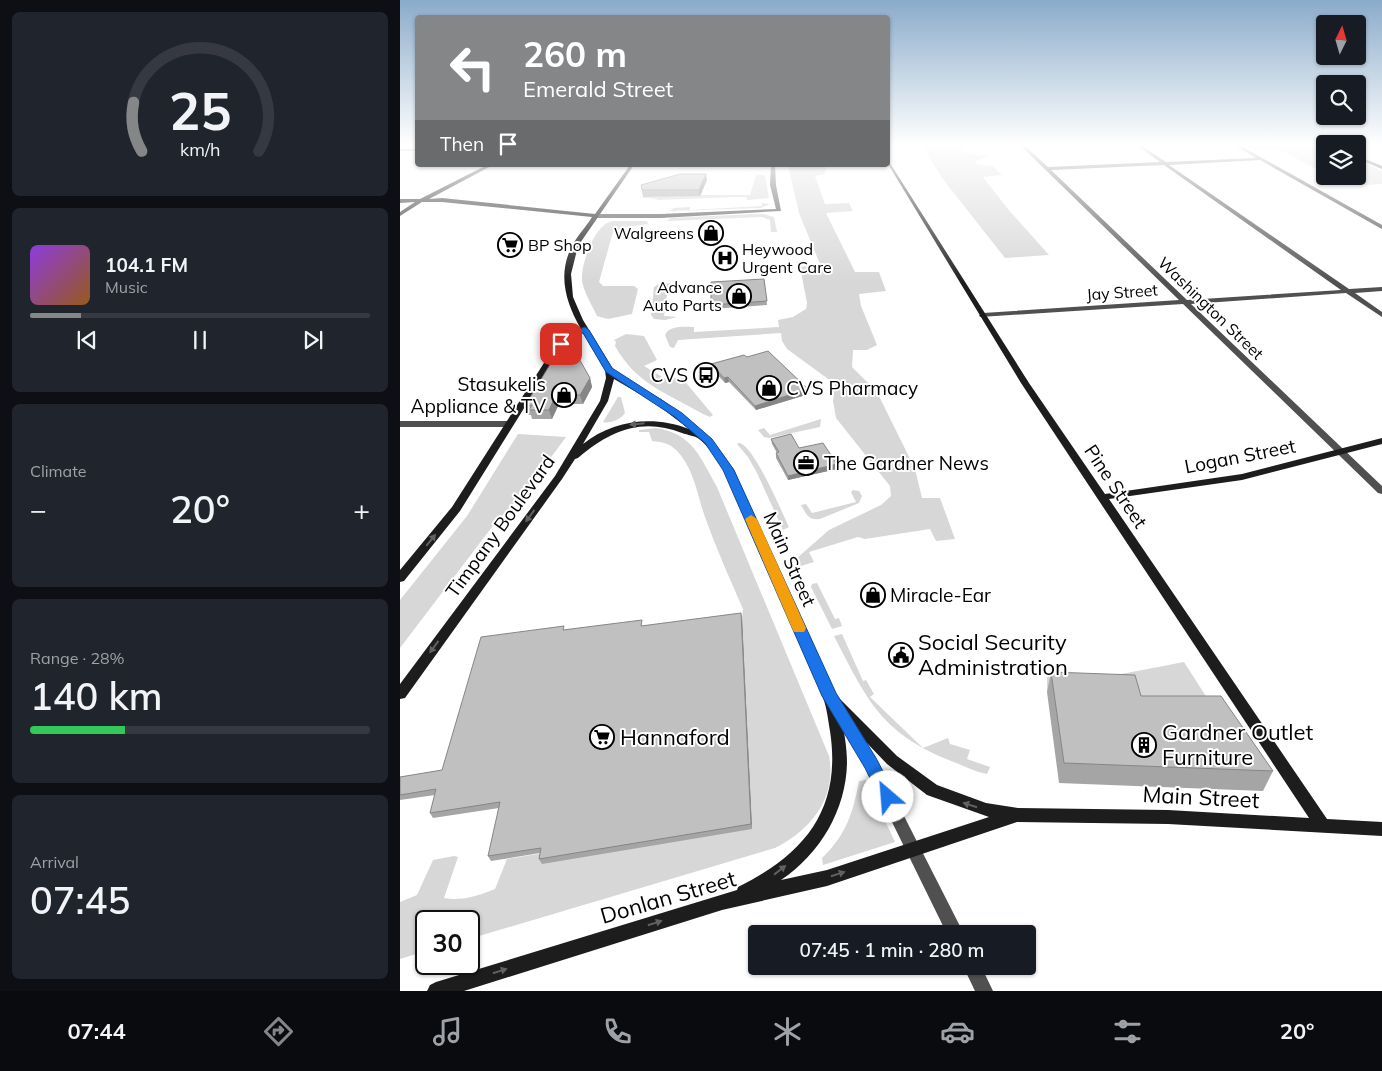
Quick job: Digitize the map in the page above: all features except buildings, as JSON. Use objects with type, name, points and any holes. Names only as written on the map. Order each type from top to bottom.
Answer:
[{"type":"main road","points":[[400,214],[439,191]]},
{"type":"main road","name":"Main Street","points":[[613,191],[575,246],[566,274],[566,288],[585,330],[609,370],[678,415],[708,441],[729,470],[829,696],[892,760],[917,781],[951,798],[986,810],[1018,815],[1158,817],[1382,829]]},
{"type":"main road","name":"Pine Street","points":[[907,191],[1026,382],[1323,826]]},
{"type":"main road","points":[[400,201],[442,200],[596,216]]},
{"type":"main road","points":[[400,578],[456,509],[561,344],[572,333],[585,330]]},
{"type":"main road","name":"Timpany Boulevard","points":[[400,694],[559,477],[604,401],[610,378],[609,370]]},
{"type":"main road","name":"Main Street","points":[[559,477],[589,442],[623,426],[640,423],[682,428],[708,441]]},
{"type":"main road","name":"Logan Street","points":[[1103,497],[1242,477],[1382,441]]},
{"type":"main road","points":[[722,902],[757,887],[775,874],[799,855],[827,820],[836,796],[840,762],[829,696]]},
{"type":"main road","name":"Main Street","points":[[914,849],[1018,815]]},
{"type":"main road","name":"Donlan Street","points":[[436,991],[722,902],[827,878],[914,849]]},
{"type":"street","points":[[596,216],[661,216],[779,210],[774,191]]},
{"type":"street","name":"Washington Street","points":[[1070,191],[1382,491]]},
{"type":"street","points":[[1204,191],[1382,316]]},
{"type":"street","points":[[1319,191],[1382,227]]},
{"type":"street","name":"Jay Street","points":[[983,315],[1382,289]]},
{"type":"street","points":[[400,424],[509,424]]},
{"type":"street","name":"Main Street","points":[[829,696],[870,763],[914,849]]},
{"type":"street","points":[[914,849],[952,925]]},
{"type":"street","points":[[976,975],[984,991]]},
{"type":"shaded area","points":[[751,191],[768,191],[769,198],[747,200],[746,197],[736,197],[657,200],[637,197],[660,197],[662,195],[750,195]]},
{"type":"shaded area","points":[[794,191],[820,191],[825,204],[849,203],[853,211],[826,213],[855,272],[879,272],[886,291],[859,294],[861,306],[877,345],[867,350],[853,350],[852,367],[877,392],[915,469],[922,498],[940,498],[955,539],[936,541],[930,529],[865,539],[858,537],[809,552],[814,562],[801,566],[797,558],[829,530],[881,505],[891,496],[890,486],[836,418],[833,401],[835,384],[787,349],[782,341],[781,333],[678,340],[674,348],[670,347],[665,335],[674,328],[694,327],[694,332],[779,327],[778,320],[793,317],[806,309],[807,303],[800,267],[820,264],[799,213]]},
{"type":"shaded area","points":[[952,191],[994,191],[1049,255],[1005,258]]},
{"type":"shaded area","points":[[762,203],[770,204],[761,208],[669,211],[674,208],[690,207],[690,210],[762,206]]},
{"type":"shaded area","points":[[764,214],[774,217],[777,232],[771,232],[770,220],[762,217],[666,221],[671,218]]},
{"type":"shaded area","points":[[613,221],[647,221],[650,224],[623,227],[613,232],[599,282],[603,286],[634,286],[638,289],[632,314],[608,319],[597,316],[584,289],[582,273],[590,245],[595,236],[606,223]]},
{"type":"shaded area","points":[[659,284],[680,284],[680,287],[668,289],[664,316],[677,317],[665,320],[654,319],[651,315],[654,287]]},
{"type":"shaded area","points":[[626,334],[644,336],[657,360],[644,366],[669,381],[677,377],[682,378],[713,415],[710,417],[703,414],[665,394],[633,370],[615,346],[616,342],[614,340]]},
{"type":"shaded area","points":[[618,397],[621,397],[625,413],[615,420],[603,422]]},
{"type":"shaded area","points":[[821,419],[820,427],[769,438],[764,437],[758,430],[764,428],[770,435]]},
{"type":"shaded area","points":[[656,428],[669,431],[687,441],[700,457],[717,487],[829,756],[829,786],[825,799],[819,811],[800,832],[775,848],[480,936],[480,910],[415,910],[415,954],[400,959],[400,902],[417,895],[433,860],[458,857],[444,898],[457,899],[476,896],[495,889],[507,859],[544,853],[742,618],[743,609],[705,517],[687,465],[671,446],[662,442],[652,441],[649,432],[639,432],[639,430]]},
{"type":"shaded area","points":[[518,434],[566,437],[532,483],[492,527],[400,648],[400,600],[467,516]]},
{"type":"shaded area","points":[[737,444],[745,446],[759,465],[789,527],[783,530],[757,473],[748,457]]},
{"type":"shaded area","points":[[853,490],[859,491],[862,496],[859,503],[820,519],[810,518],[801,505],[806,504],[812,513],[856,502],[851,492]]},
{"type":"shaded area","points":[[817,583],[835,619],[839,618],[842,626],[832,629],[811,587],[812,584]]},
{"type":"shaded area","points":[[842,634],[863,681],[866,680],[874,694],[870,697],[922,747],[892,726],[867,696],[834,636]]},
{"type":"shaded area","points":[[1184,662],[1218,715],[1047,692],[1047,677],[1111,676]]},
{"type":"shaded area","points":[[948,738],[950,744],[970,750],[967,759],[990,767],[987,774],[982,773],[923,748]]},
{"type":"shaded area","points":[[866,780],[895,842],[823,865],[822,858],[837,841],[847,823],[859,781]]},
{"type":"slow traffic","points":[[751,519],[799,628]]},
{"type":"place","name":"Walgreens","points":[[711,233]]},
{"type":"place","name":"BP Shop","points":[[510,245]]},
{"type":"place","name":"Heywood Urgent Care","points":[[725,258]]},
{"type":"place","name":"Advance Auto Parts","points":[[739,296]]},
{"type":"place","name":"CVS","points":[[706,375]]},
{"type":"place","name":"CVS Pharmacy","points":[[769,388]]},
{"type":"place","name":"Stasukelis Appliance & TV","points":[[564,395]]},
{"type":"place","name":"The Gardner News","points":[[806,463]]},
{"type":"place","name":"Miracle-Ear","points":[[873,595]]},
{"type":"place","name":"Social Security Administration","points":[[901,655]]},
{"type":"place","name":"Hannaford","points":[[602,737]]},
{"type":"place","name":"Gardner Outlet Furniture","points":[[1144,745]]},
{"type":"route","points":[[561,344],[572,333],[585,330],[609,370],[678,415],[708,441],[719,454],[729,470],[829,696],[870,763],[888,797]]}]
